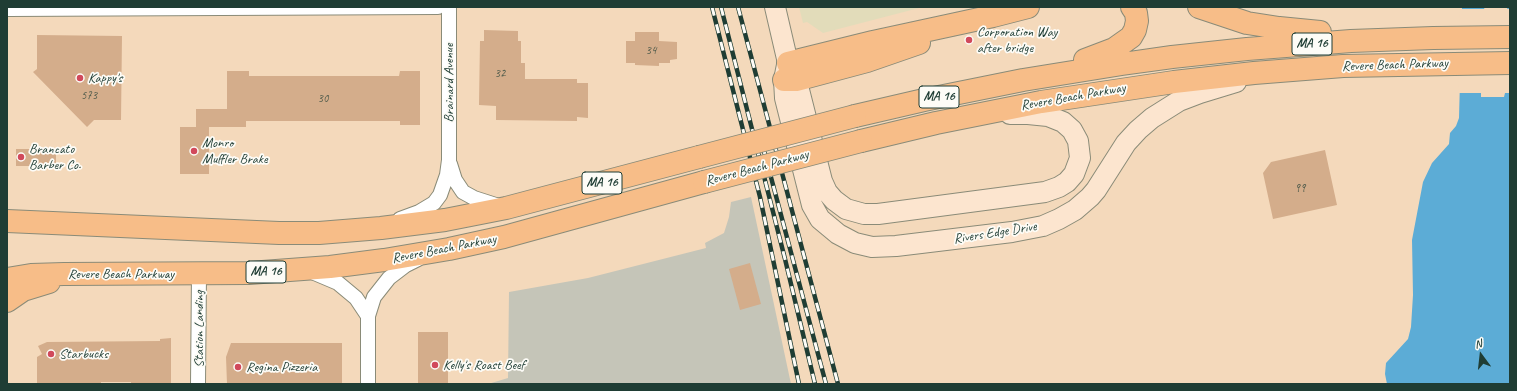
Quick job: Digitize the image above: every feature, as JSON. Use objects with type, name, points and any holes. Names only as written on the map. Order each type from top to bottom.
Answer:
[{"type":"highway","points":[[789,74],[877,58],[993,16],[1028,7]]},
{"type":"highway","points":[[1023,80],[1087,60],[1121,45],[1131,38],[1137,26],[1137,17],[1132,7]]},
{"type":"highway","points":[[1199,7],[1239,21],[1279,28],[1344,35],[1411,38]]},
{"type":"highway","name":"Revere Beach Parkway","points":[[7,221],[279,233],[381,228],[445,220],[506,208],[855,116],[1023,80],[1122,64],[1247,49],[1332,42],[1411,38],[1510,37]]},
{"type":"highway","name":"Revere Beach Parkway","points":[[7,279],[45,274],[249,273],[304,269],[384,260],[436,252],[517,234],[704,182],[861,141],[936,123],[1041,102],[1120,89],[1220,76],[1308,69],[1411,64],[1510,63]]},
{"type":"highway","points":[[7,206],[46,222]]},
{"type":"highway","points":[[7,301],[23,290],[45,282],[95,274]]},
{"type":"main road","name":"Rivers Edge Drive","points":[[775,7],[789,74],[822,181],[827,192],[841,206],[851,211],[864,214],[878,214],[1046,192],[1067,182],[1074,174],[1078,166],[1080,151],[1075,133],[1063,122],[1048,116],[1003,114],[936,123]]},
{"type":"main road","name":"Rivers Edge Drive","points":[[789,74],[786,104],[810,200],[814,210],[828,226],[849,240],[865,246],[880,248],[1012,232],[1051,223],[1075,210],[1090,197],[1131,136],[1148,120],[1164,109],[1200,93],[1227,84],[1255,77],[1308,69]]},
{"type":"street","points":[[7,9],[438,7]]},
{"type":"street","name":"Brainard Avenue","points":[[381,228],[432,205],[450,180],[449,7]]},
{"type":"street","points":[[450,180],[463,192],[474,198],[506,208]]},
{"type":"street","points":[[368,384],[368,316],[374,297],[389,278],[406,265],[436,252]]},
{"type":"street","points":[[304,269],[338,283],[356,298],[368,316]]},
{"type":"street","name":"Station Landing","points":[[198,384],[199,274]]},
{"type":"shaded area","points":[[799,7],[923,7],[823,33],[807,22],[803,23]]},
{"type":"shaded area","points":[[751,197],[791,384],[488,384],[508,378],[509,292],[588,278],[706,248],[705,243],[724,233],[729,217],[731,202]]},
{"type":"water","points":[[1462,7],[1510,7],[1510,384],[1387,384],[1385,374],[1386,363],[1408,339],[1411,327],[1413,295],[1412,240],[1423,182],[1432,163],[1449,144],[1450,133],[1456,126],[1459,118]]},
{"type":"pier","points":[[1485,7],[1508,7],[1507,9],[1510,9],[1510,93],[1505,93],[1504,97],[1481,97],[1481,93],[1458,93],[1460,9],[1484,9]]},
{"type":"building","points":[[484,30],[518,31],[518,41],[521,41],[521,63],[525,63],[525,79],[577,79],[577,83],[588,83],[588,118],[577,117],[577,121],[496,120],[496,106],[479,105],[480,41],[484,41]]},
{"type":"building","points":[[635,32],[659,32],[659,41],[677,42],[677,59],[670,60],[670,63],[659,63],[659,66],[626,63],[626,41],[635,41]]},
{"type":"building","points":[[37,35],[122,36],[121,120],[94,120],[87,127],[33,72],[37,69]]},
{"type":"building","points":[[227,71],[249,71],[249,76],[399,76],[400,71],[420,71],[420,125],[400,125],[400,121],[246,121],[246,127],[209,127],[209,174],[180,174],[180,127],[196,127],[196,109],[227,109]]},
{"type":"building","points":[[16,149],[56,149],[56,166],[16,166]]},
{"type":"building","points":[[1325,150],[1337,205],[1273,219],[1263,173],[1271,162]]},
{"type":"building","points":[[750,263],[761,304],[740,310],[729,269]]},
{"type":"building","points":[[418,332],[448,332],[448,384],[418,384]]},
{"type":"building","points":[[171,338],[171,384],[101,382],[101,384],[37,384],[37,357],[42,354],[38,346],[47,342],[160,341],[160,339]]},
{"type":"building","points":[[231,343],[342,343],[342,384],[227,384],[226,357]]},
{"type":"railway","points":[[712,7],[760,197],[799,384]]},
{"type":"railway","points":[[721,7],[815,384]]},
{"type":"railway","points":[[738,7],[838,384]]},
{"type":"railway","points":[[764,151],[826,384]]},
{"type":"place","name":"Corporation Way after bridge","points":[[969,40]]},
{"type":"place","name":"Kappy's","points":[[80,78]]},
{"type":"place","name":"Monro Muffler Brake","points":[[194,151]]},
{"type":"place","name":"Brancato Barber Co.","points":[[21,157]]},
{"type":"place","name":"Starbucks","points":[[51,354]]},
{"type":"place","name":"Kelly's Roast Beef","points":[[435,365]]},
{"type":"place","name":"Regina Pizzeria","points":[[238,367]]}]
